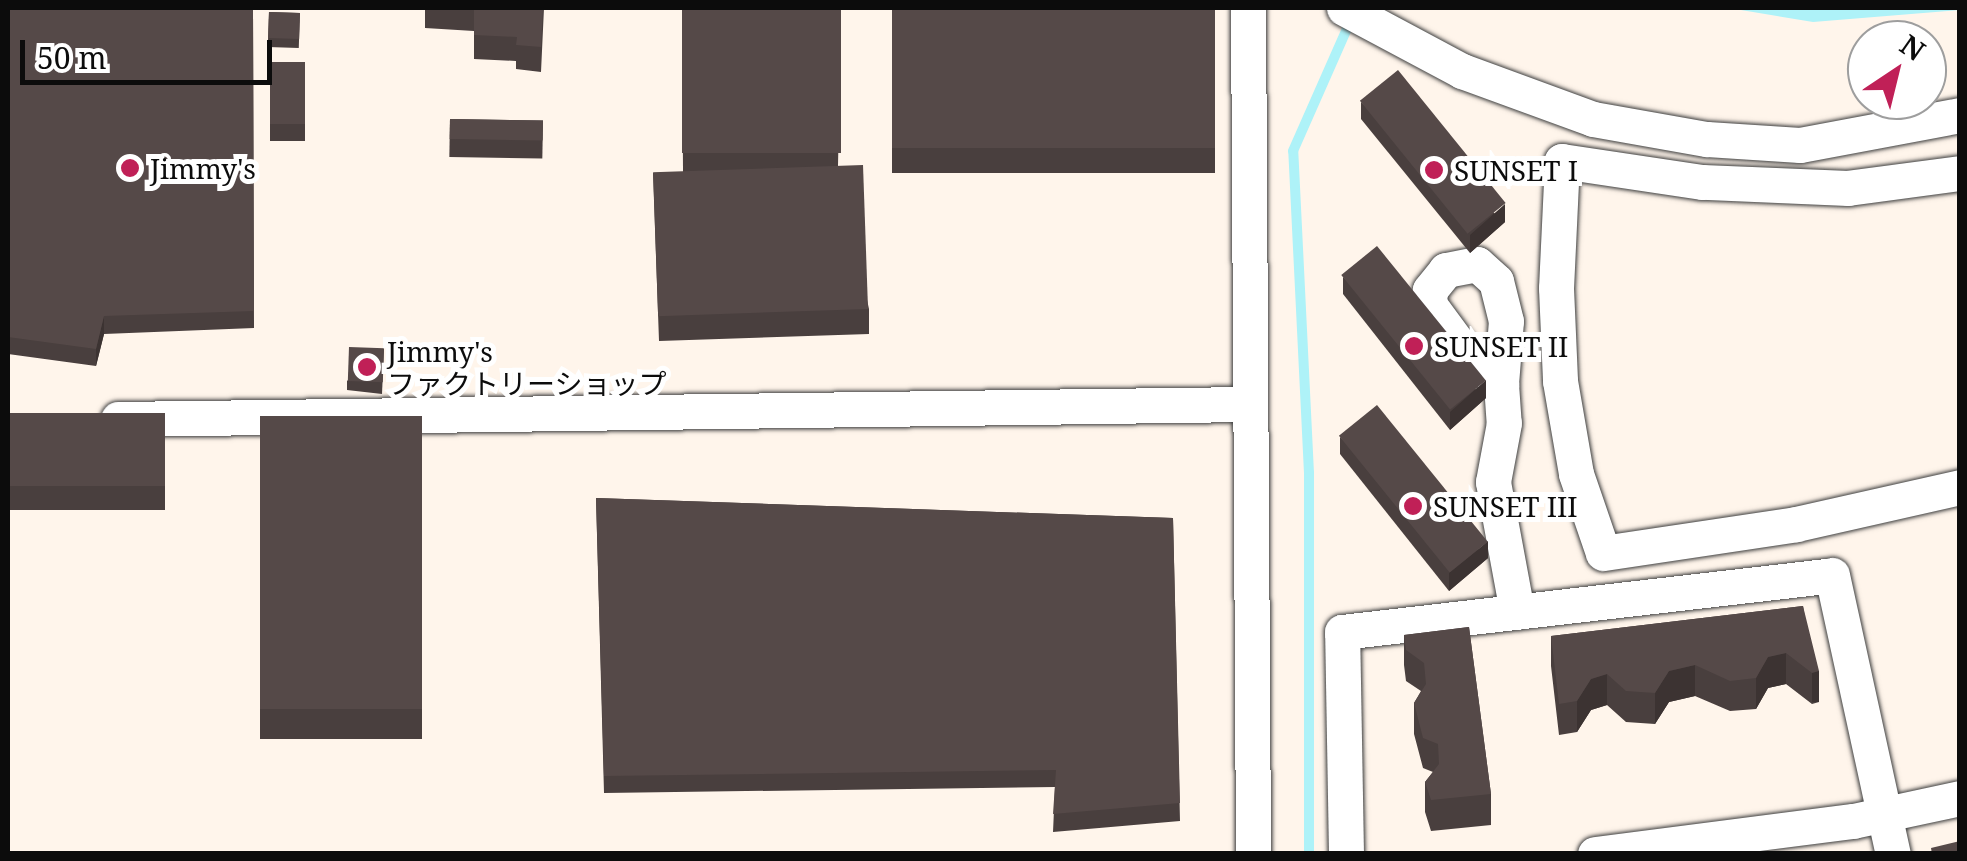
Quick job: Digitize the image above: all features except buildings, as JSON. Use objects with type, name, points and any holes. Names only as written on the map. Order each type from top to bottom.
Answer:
[{"type":"street","points":[[1248,8],[1247,404],[1253,854]]},
{"type":"street","points":[[1344,8],[1462,71],[1593,119],[1707,139],[1800,144],[1960,114]]},
{"type":"street","points":[[1960,172],[1829,187],[1702,182],[1562,162],[1560,381],[1576,474],[1602,553],[1796,524],[1960,488]]},
{"type":"street","points":[[1500,384],[1504,423],[1493,482],[1517,612]]},
{"type":"street","points":[[88,420],[1247,404]]},
{"type":"street","points":[[1796,524],[1818,577],[1893,854]]},
{"type":"street","points":[[1346,854],[1342,632],[1818,577]]},
{"type":"street","points":[[1595,854],[1885,816],[1960,798]]},
{"type":"water","points":[[1729,8],[1959,8],[1960,10],[1813,22]]},
{"type":"waterway","points":[[1309,854],[1309,473],[1293,151],[1352,17]]},
{"type":"place","name":"Jimmy's","points":[[130,168]]},
{"type":"place","name":"SUNSET I","points":[[1434,170]]},
{"type":"place","name":"SUNSET II","points":[[1414,346]]},
{"type":"place","name":"Jimmy's ファクトリーショップ","points":[[367,367]]},
{"type":"place","name":"SUNSET III","points":[[1413,506]]}]
